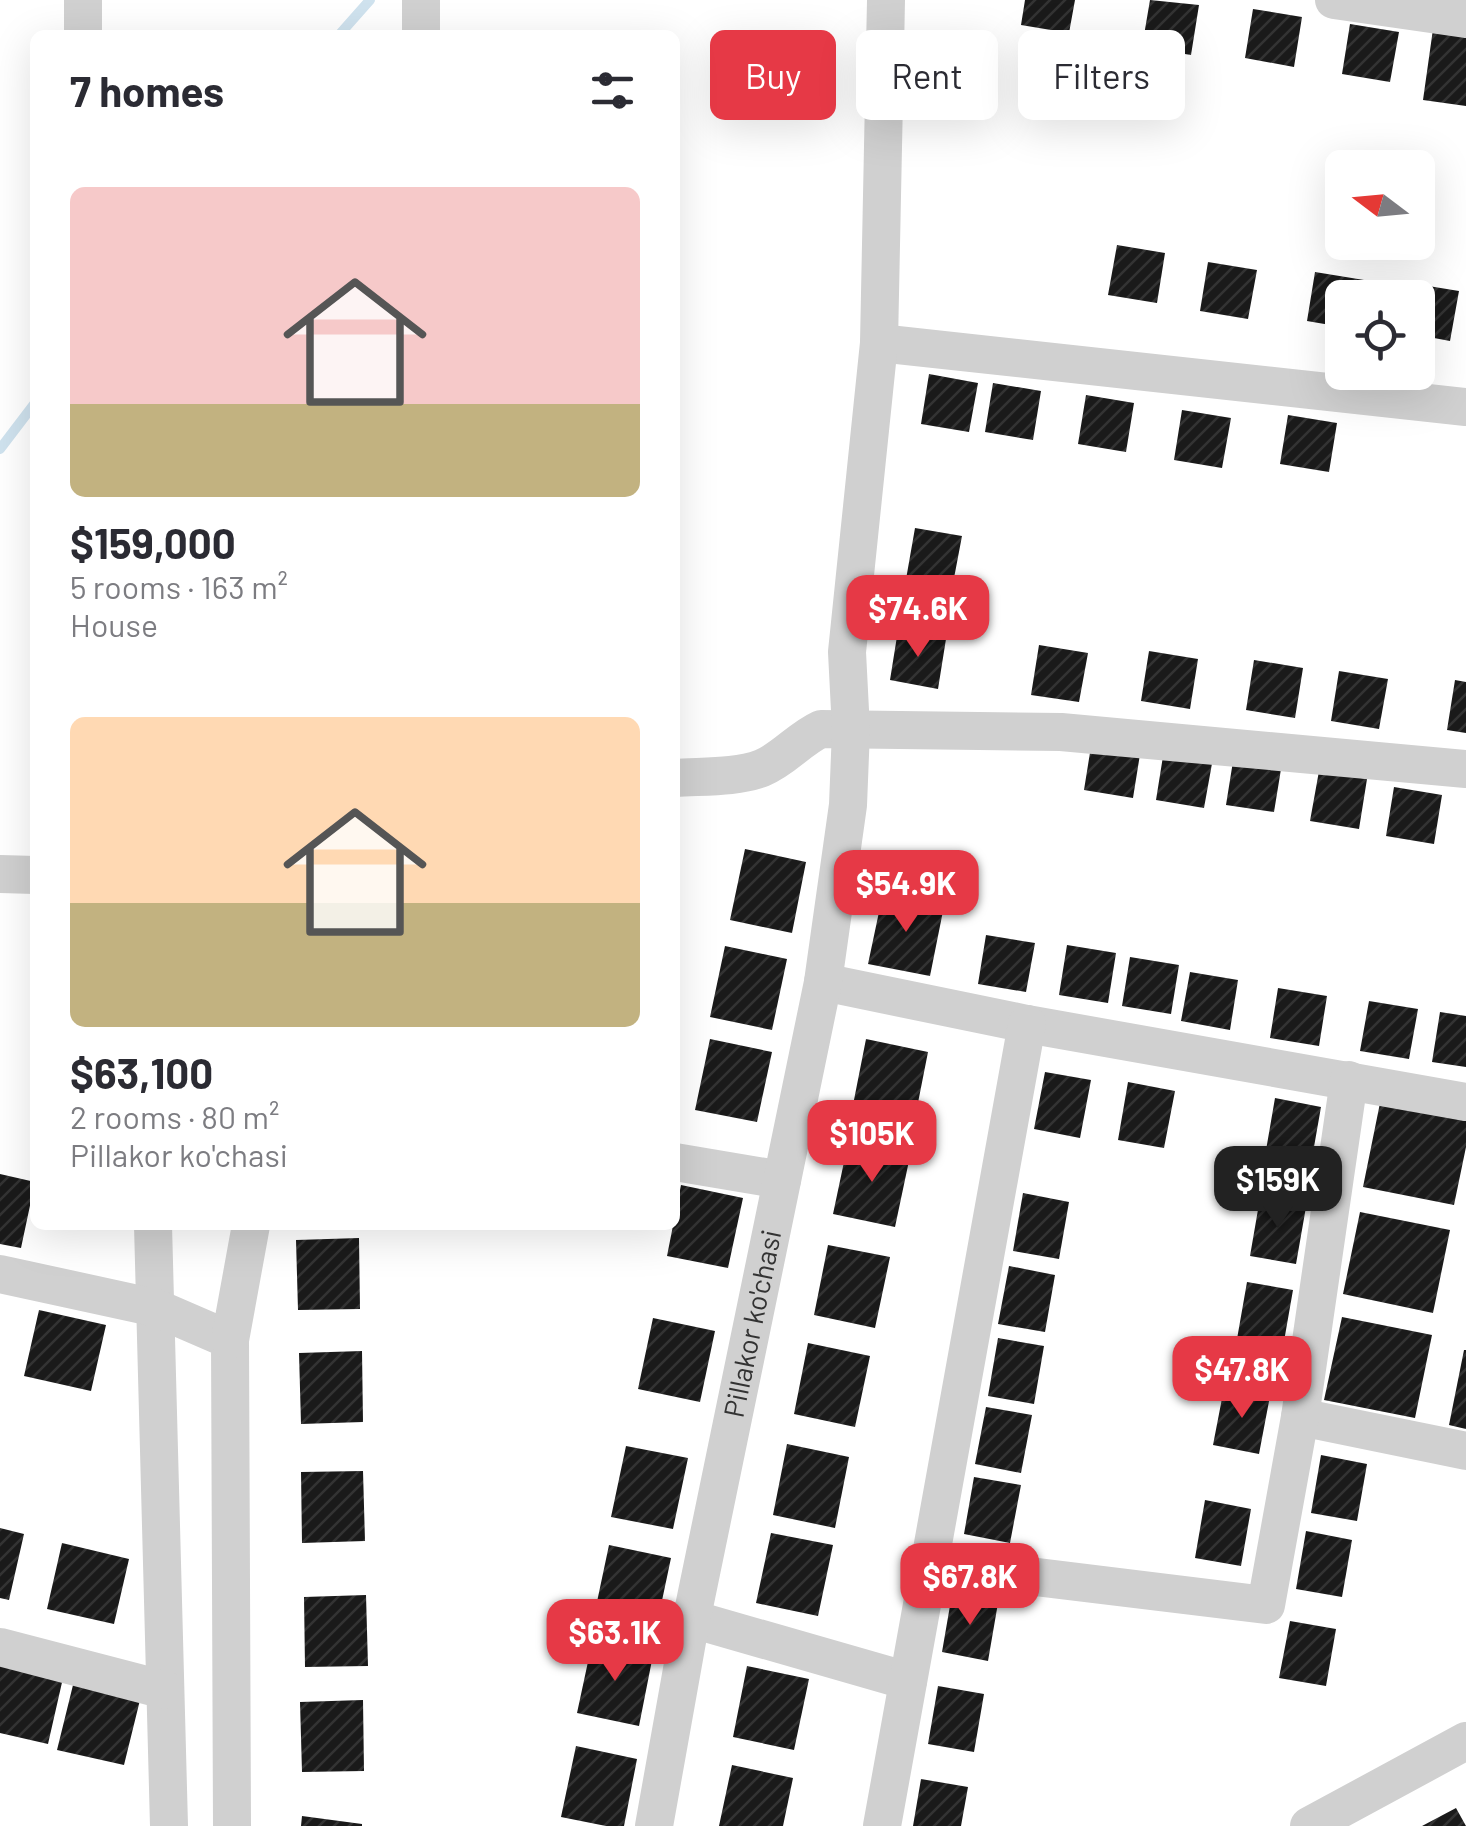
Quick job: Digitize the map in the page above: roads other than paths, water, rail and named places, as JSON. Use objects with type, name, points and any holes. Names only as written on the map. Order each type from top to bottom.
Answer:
[{"type":"street","points":[[83,0],[83,30]]},
{"type":"street","points":[[420,30],[421,0]]},
{"type":"street","name":"Pillakor ko'chasi","points":[[654,1826],[692,1619],[823,982],[848,805],[851,730],[846,652],[879,343],[886,0]]},
{"type":"street","points":[[1334,0],[1466,19]]},
{"type":"street","points":[[879,343],[1466,407]]},
{"type":"street","points":[[680,778],[762,768],[801,738],[821,730],[1062,732],[1466,769]]},
{"type":"street","points":[[0,874],[30,875]]},
{"type":"street","points":[[823,982],[1028,1024],[1466,1102]]},
{"type":"street","points":[[882,1826],[1028,1024]]},
{"type":"street","points":[[930,1564],[1266,1605],[1300,1416],[1349,1080]]},
{"type":"street","points":[[680,1163],[782,1180]]},
{"type":"street","points":[[153,1230],[170,1826]]},
{"type":"street","points":[[232,1826],[230,1340],[250,1230]]},
{"type":"street","points":[[0,1274],[156,1308],[230,1340]]},
{"type":"street","points":[[1300,1416],[1466,1452]]},
{"type":"street","points":[[692,1619],[908,1680]]},
{"type":"street","points":[[0,1647],[165,1690]]},
{"type":"street","points":[[1309,1826],[1357,1816],[1466,1740]]},
{"type":"waterway","points":[[343,30],[370,0]]},
{"type":"waterway","points":[[0,449],[30,410]]}]
